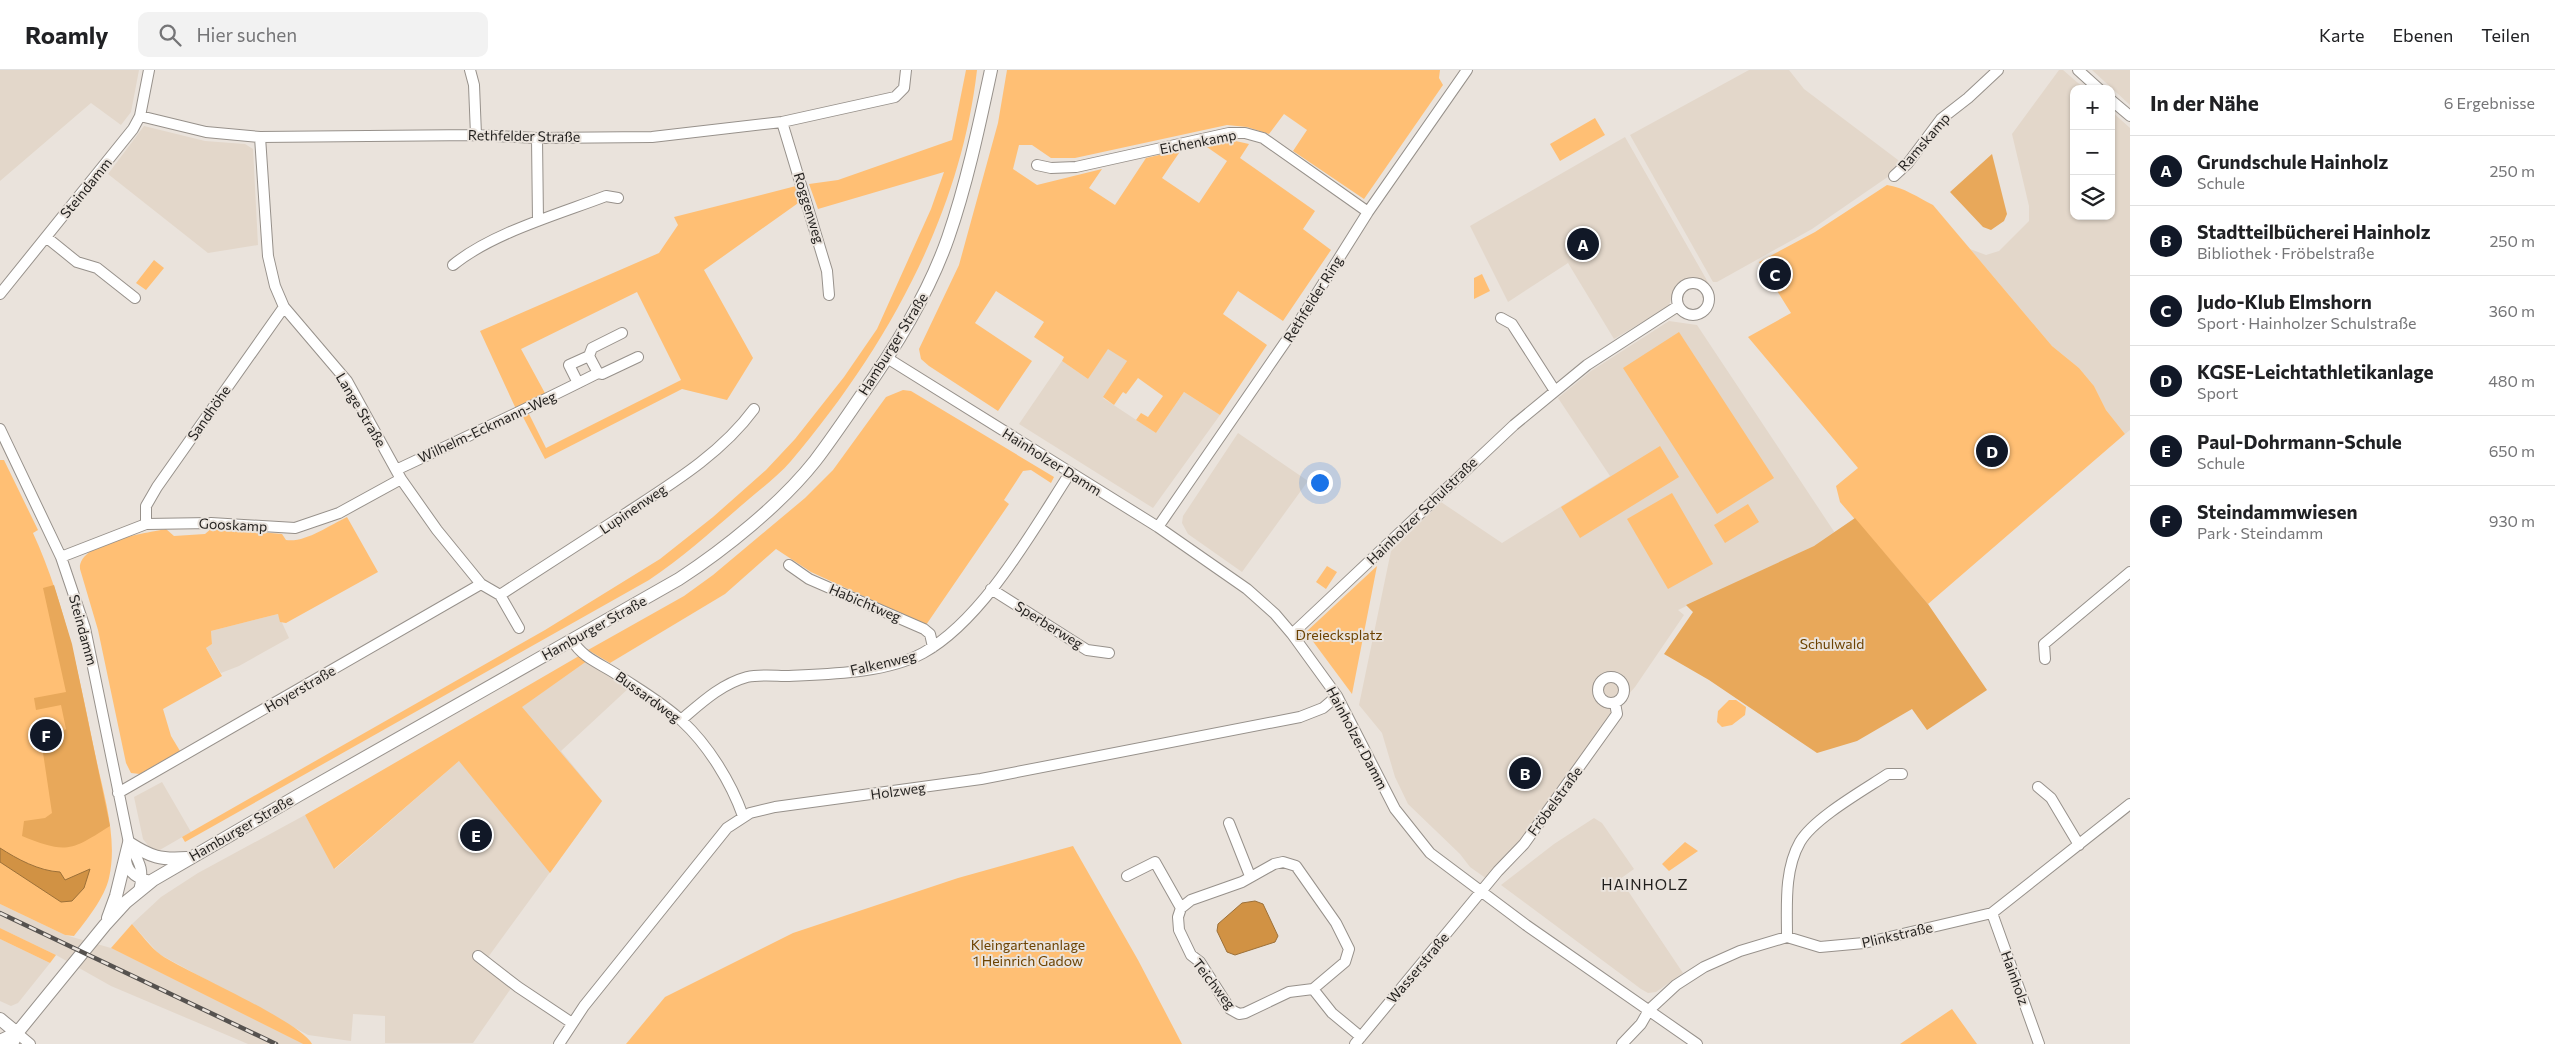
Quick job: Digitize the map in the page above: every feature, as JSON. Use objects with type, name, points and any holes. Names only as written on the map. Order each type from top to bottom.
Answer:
[{"type":"main road","name":"Hamburger Straße","points":[[15,1038],[105,925],[145,883],[695,568],[723,548],[775,502],[814,461],[887,358],[923,299],[948,238],[975,145],[991,70]]},
{"type":"main road","points":[[105,925],[116,896],[129,843],[148,856],[165,859],[189,858]]},
{"type":"main road","points":[[0,1019],[15,1038],[0,1041]]},
{"type":"street","name":"Steindamm","points":[[0,294],[133,129],[140,116],[149,70]]},
{"type":"street","points":[[470,70],[474,86],[476,135]]},
{"type":"street","name":"Rethfelder Straße","points":[[140,116],[206,132],[260,137],[476,135],[537,138],[652,137],[782,122],[895,97],[904,88],[906,70]]},
{"type":"street","name":"Rethfelder Ring","points":[[1158,527],[1287,340],[1368,212],[1467,70]]},
{"type":"street","name":"Ramskamp","points":[[1894,176],[1913,157],[1941,119],[1968,98],[1998,70]]},
{"type":"street","points":[[2078,70],[2095,85]]},
{"type":"street","points":[[2115,103],[2130,116]]},
{"type":"street","name":"Roggenweg","points":[[782,122],[827,271],[829,295]]},
{"type":"street","name":"Eichenkamp","points":[[1037,165],[1051,168],[1076,167],[1229,133],[1245,133],[1263,138],[1368,212]]},
{"type":"street","name":"Lange Straße","points":[[260,137],[268,256],[275,286],[284,307],[347,381],[399,475],[437,530],[481,584],[500,596],[519,628]]},
{"type":"street","points":[[537,138],[538,221]]},
{"type":"street","points":[[453,265],[469,252],[538,221],[606,196],[618,198]]},
{"type":"street","points":[[46,237],[77,262],[97,268],[134,298]]},
{"type":"street","name":"Hainholzer Schulstraße","points":[[1292,634],[1493,443],[1587,365],[1678,306]]},
{"type":"street","name":"Sandhöhe","points":[[146,524],[146,506],[157,488],[284,307]]},
{"type":"street","points":[[1501,318],[1512,324],[1555,391]]},
{"type":"street","points":[[578,383],[569,366],[589,356],[592,348],[622,333]]},
{"type":"street","points":[[589,356],[598,373]]},
{"type":"street","name":"Wilhelm-Eckmann-Weg","points":[[399,475],[598,373],[602,374],[638,357]]},
{"type":"street","name":"Hainholzer Damm","points":[[887,358],[1158,527],[1247,589],[1275,614],[1292,634],[1337,696],[1395,809],[1430,853],[1481,892],[1697,1044]]},
{"type":"street","name":"Lupinenweg","points":[[500,596],[657,494],[737,432],[754,409]]},
{"type":"street","name":"Steindamm","points":[[0,429],[61,558],[85,628],[129,843],[126,860],[129,870],[145,883]]},
{"type":"street","name":"Falkenweg","points":[[682,720],[720,689],[748,677],[858,671],[909,659],[933,647],[972,614],[1070,473]]},
{"type":"street","name":"Gooskamp","points":[[61,558],[146,524],[211,523],[295,528],[339,513],[399,475]]},
{"type":"street","name":"Habichtweg","points":[[789,565],[809,579],[924,629],[930,634],[933,647]]},
{"type":"street","points":[[2045,659],[2044,644],[2130,572]]},
{"type":"street","name":"Hoyerstraße","points":[[118,793],[481,584]]},
{"type":"street","name":"Sperberweg","points":[[991,589],[1087,650],[1109,653]]},
{"type":"street","name":"Bussardweg","points":[[572,640],[584,656],[613,671],[682,720],[698,739],[732,789],[743,816]]},
{"type":"street","name":"Holzweg","points":[[559,1044],[572,1023],[727,828],[750,812],[981,779],[1300,717],[1323,708],[1337,696]]},
{"type":"street","name":"Fröbelstraße","points":[[1481,892],[1524,844],[1617,714],[1615,703]]},
{"type":"street","points":[[1622,1044],[1641,1024],[1648,1010],[1676,985],[1704,967],[1740,951],[1787,937],[1788,886],[1796,850],[1801,840],[1815,823],[1888,774],[1902,774]]},
{"type":"street","points":[[2038,787],[2051,798],[2079,845]]},
{"type":"street","name":"Plinkstraße","points":[[1787,937],[1820,947],[1864,944],[1992,913],[2130,804]]},
{"type":"street","points":[[1229,823],[1250,876]]},
{"type":"street","points":[[1127,876],[1155,862],[1181,908]]},
{"type":"street","name":"Teichweg","points":[[1283,862],[1296,866],[1336,923],[1348,945],[1348,956],[1336,970],[1313,988],[1289,992],[1246,1013],[1236,1013],[1225,1004],[1207,972],[1191,955],[1182,939],[1178,924],[1181,908],[1191,900],[1242,882],[1274,864],[1283,862]]},
{"type":"street","name":"Wasserstraße","points":[[1358,1041],[1481,892]]},
{"type":"street","name":"Hainholz","points":[[1992,913],[2039,1044]]},
{"type":"street","points":[[478,956],[518,987],[572,1023]]},
{"type":"street","points":[[1313,988],[1332,1013],[1358,1041]]},
{"type":"street","points":[[15,1038],[30,1044]]},
{"type":"shaded area","points":[[0,70],[139,70],[131,112],[121,125],[91,103],[0,181]]},
{"type":"shaded area","points":[[1749,70],[1789,70],[1804,89],[1902,163],[1892,174],[1812,229],[1717,282],[1713,282],[1630,135]]},
{"type":"shaded area","points":[[2059,70],[2063,70],[2080,85],[2070,85],[2070,220],[2115,220],[2115,115],[2130,128],[2130,430],[2125,434],[2106,410],[2094,386],[2079,368],[2052,346],[1970,249],[1986,255],[1999,251],[2029,221],[2029,206],[2012,134]]},
{"type":"shaded area","points":[[2092,70],[2130,70],[2130,105],[2115,91],[2115,85],[2108,85]]},
{"type":"shaded area","points":[[144,126],[205,141],[245,144],[253,149],[258,245],[208,253],[108,174]]},
{"type":"shaded area","points":[[1625,137],[1709,284],[1699,280],[1684,281],[1677,286],[1668,307],[1614,339],[1568,263],[1508,302],[1470,226]]},
{"type":"shaded area","points":[[1669,321],[1697,325],[1835,533],[1814,546],[1678,610],[1684,615],[1635,687],[1611,714],[1519,842],[1487,879],[1470,867],[1460,854],[1408,804],[1395,777],[1382,733],[1359,705],[1391,551],[1441,502],[1502,543],[1610,476],[1558,398],[1591,371]]},
{"type":"shaded area","points":[[1108,348],[1127,361],[1103,398],[1156,433],[1184,392],[1220,415],[1153,508],[1019,424],[1062,361],[1088,379]]},
{"type":"shaded area","points":[[1238,433],[1308,481],[1242,572],[1188,534],[1182,523],[1183,516]]},
{"type":"shaded area","points":[[278,614],[289,638],[239,666],[221,673],[206,648],[212,644],[211,631]]},
{"type":"shaded area","points":[[587,661],[630,687],[561,751],[602,801],[486,960],[514,984],[473,1043],[385,1043],[385,1016],[353,1014],[351,1041],[308,1035],[159,954],[132,924],[161,897],[198,873],[305,815],[335,869],[521,707]]},
{"type":"shaded area","points":[[162,782],[191,832],[158,851],[150,848],[143,839],[134,797]]},
{"type":"shaded area","points":[[1594,818],[1602,823],[1634,869],[1620,879],[1683,973],[1656,992],[1648,993],[1641,989],[1501,885],[1554,844]]},
{"type":"shaded area","points":[[0,848],[36,867],[60,872],[65,880],[90,869],[84,888],[72,901],[61,902],[0,862]]},
{"type":"shaded area","points":[[1255,901],[1263,904],[1278,936],[1275,942],[1235,955],[1227,952],[1217,931],[1218,924],[1242,903]]},
{"type":"shaded area","points":[[0,904],[65,935],[111,948],[303,1044],[248,1044],[111,986],[56,955],[0,928]]},
{"type":"shaded area","points":[[0,939],[50,963],[18,1003],[11,1006],[0,1001]]},
{"type":"green space","points":[[966,70],[977,70],[968,124],[954,178],[935,229],[913,279],[887,327],[857,374],[791,461],[771,481],[688,551],[649,580],[185,842],[182,837],[545,630],[660,559],[713,517],[766,470],[795,439],[844,377],[877,329],[931,209],[944,172],[818,209],[809,184],[838,180],[952,140]]},
{"type":"green space","points":[[1007,70],[1440,70],[1439,78],[1443,85],[1364,199],[1293,151],[1307,130],[1284,114],[1269,134],[1247,127],[1227,125],[1075,158],[1051,158],[1032,145],[1019,145],[1013,169],[1037,185],[1102,169],[1089,188],[1115,205],[1146,158],[1181,150],[1162,178],[1199,203],[1227,161],[1204,145],[1231,140],[1249,144],[1240,158],[1315,211],[1303,229],[1331,250],[1283,321],[1238,291],[1223,314],[1267,345],[1220,415],[1184,392],[1156,433],[1136,420],[1141,413],[1148,417],[1163,396],[1138,378],[1126,394],[1123,392],[1114,405],[1103,397],[1127,361],[1108,349],[1088,379],[1062,361],[1064,357],[1034,337],[1044,322],[996,291],[975,323],[1032,361],[998,411],[921,359],[919,349],[959,265],[998,123]]},
{"type":"green space","points":[[1595,118],[1605,135],[1560,161],[1550,144]]},
{"type":"green space","points":[[1992,154],[2007,214],[2004,221],[1991,230],[1983,227],[1950,192]]},
{"type":"green space","points":[[1887,185],[1905,190],[1933,205],[2052,346],[2079,368],[2094,386],[2106,410],[2125,434],[1928,604],[1840,502],[1836,486],[1858,468],[1748,337],[1791,313],[1759,262],[1815,232]]},
{"type":"green space","points":[[796,186],[801,201],[704,270],[753,358],[727,400],[682,389],[545,459],[523,417],[529,414],[546,448],[681,380],[637,292],[521,349],[546,395],[516,409],[480,331],[659,253],[678,225],[674,217]]},
{"type":"green space","points":[[154,260],[164,268],[146,290],[136,283]]},
{"type":"green space","points":[[1482,274],[1490,291],[1474,299],[1474,278]]},
{"type":"green space","points":[[1679,332],[1774,478],[1717,514],[1623,368]]},
{"type":"green space","points":[[903,390],[911,391],[1054,477],[1051,483],[1031,470],[1023,471],[1004,500],[1009,504],[926,625],[811,572],[776,549],[725,594],[610,663],[588,650],[684,596],[713,575],[805,498],[833,470],[886,397]]},
{"type":"green space","points":[[1660,446],[1679,477],[1580,538],[1561,507]]},
{"type":"green space","points":[[0,460],[4,460],[38,530],[33,533],[55,588],[71,644],[109,818],[112,848],[107,885],[99,901],[74,936],[65,935],[0,904]]},
{"type":"green space","points":[[1672,493],[1713,564],[1668,589],[1627,519]]},
{"type":"green space","points":[[1748,504],[1759,522],[1725,543],[1714,525]]},
{"type":"green space","points":[[347,517],[378,572],[286,623],[280,622],[278,614],[211,631],[212,644],[206,648],[222,676],[163,709],[171,736],[180,751],[140,774],[131,773],[126,763],[98,630],[80,569],[82,560],[90,552],[115,540],[166,529],[174,536],[205,534],[212,528],[282,534],[286,540],[293,540],[309,536]]},
{"type":"green space","name":"Schulwald","points":[[1855,518],[1928,604],[1987,690],[1927,730],[1912,709],[1857,741],[1817,753],[1709,680],[1664,654],[1693,612],[1686,605],[1814,546]]},
{"type":"green space","points":[[1327,566],[1337,572],[1326,589],[1316,582]]},
{"type":"green space","name":"Dreiecksplatz","points":[[1377,566],[1352,694],[1306,632]]},
{"type":"green space","points":[[54,585],[72,644],[110,826],[86,841],[68,847],[49,846],[22,836],[24,821],[45,818],[52,813],[42,746],[66,729],[61,705],[36,710],[34,698],[66,692],[43,588]]},
{"type":"green space","points":[[579,656],[587,661],[522,707],[602,801],[550,873],[459,761],[334,869],[305,815]]},
{"type":"green space","points":[[1729,700],[1736,700],[1746,707],[1745,715],[1732,725],[1722,727],[1717,722],[1718,711]]},
{"type":"green space","points":[[1685,842],[1698,851],[1669,871],[1662,864]]},
{"type":"green space","name":"Kleingartenanlage 1 Heinrich Gadow","points":[[1073,846],[1138,960],[1182,1044],[626,1044],[665,997],[793,933],[958,878]]},
{"type":"green space","points":[[132,924],[161,955],[267,1011],[303,1034],[312,1044],[303,1044],[111,948]]},
{"type":"green space","points":[[0,928],[56,955],[50,963],[0,939]]},
{"type":"green space","points":[[1952,1009],[1977,1044],[1900,1044]]},
{"type":"railway","points":[[0,913],[276,1044]]},
{"type":"place","name":"Grundschule Hainholz","points":[[1583,244]]},
{"type":"place","name":"Judo-Klub Elmshorn","points":[[1775,274]]},
{"type":"place","name":"KGSE-Leichtathletikanlage","points":[[1992,451]]},
{"type":"place","name":"Steindammwiesen","points":[[46,735]]},
{"type":"place","name":"Stadtteilbücherei Hainholz","points":[[1525,773]]},
{"type":"place","name":"Paul-Dohrmann-Schule","points":[[476,835]]},
{"type":"district","name":"HAINHOLZ","points":[[1645,885]]}]
